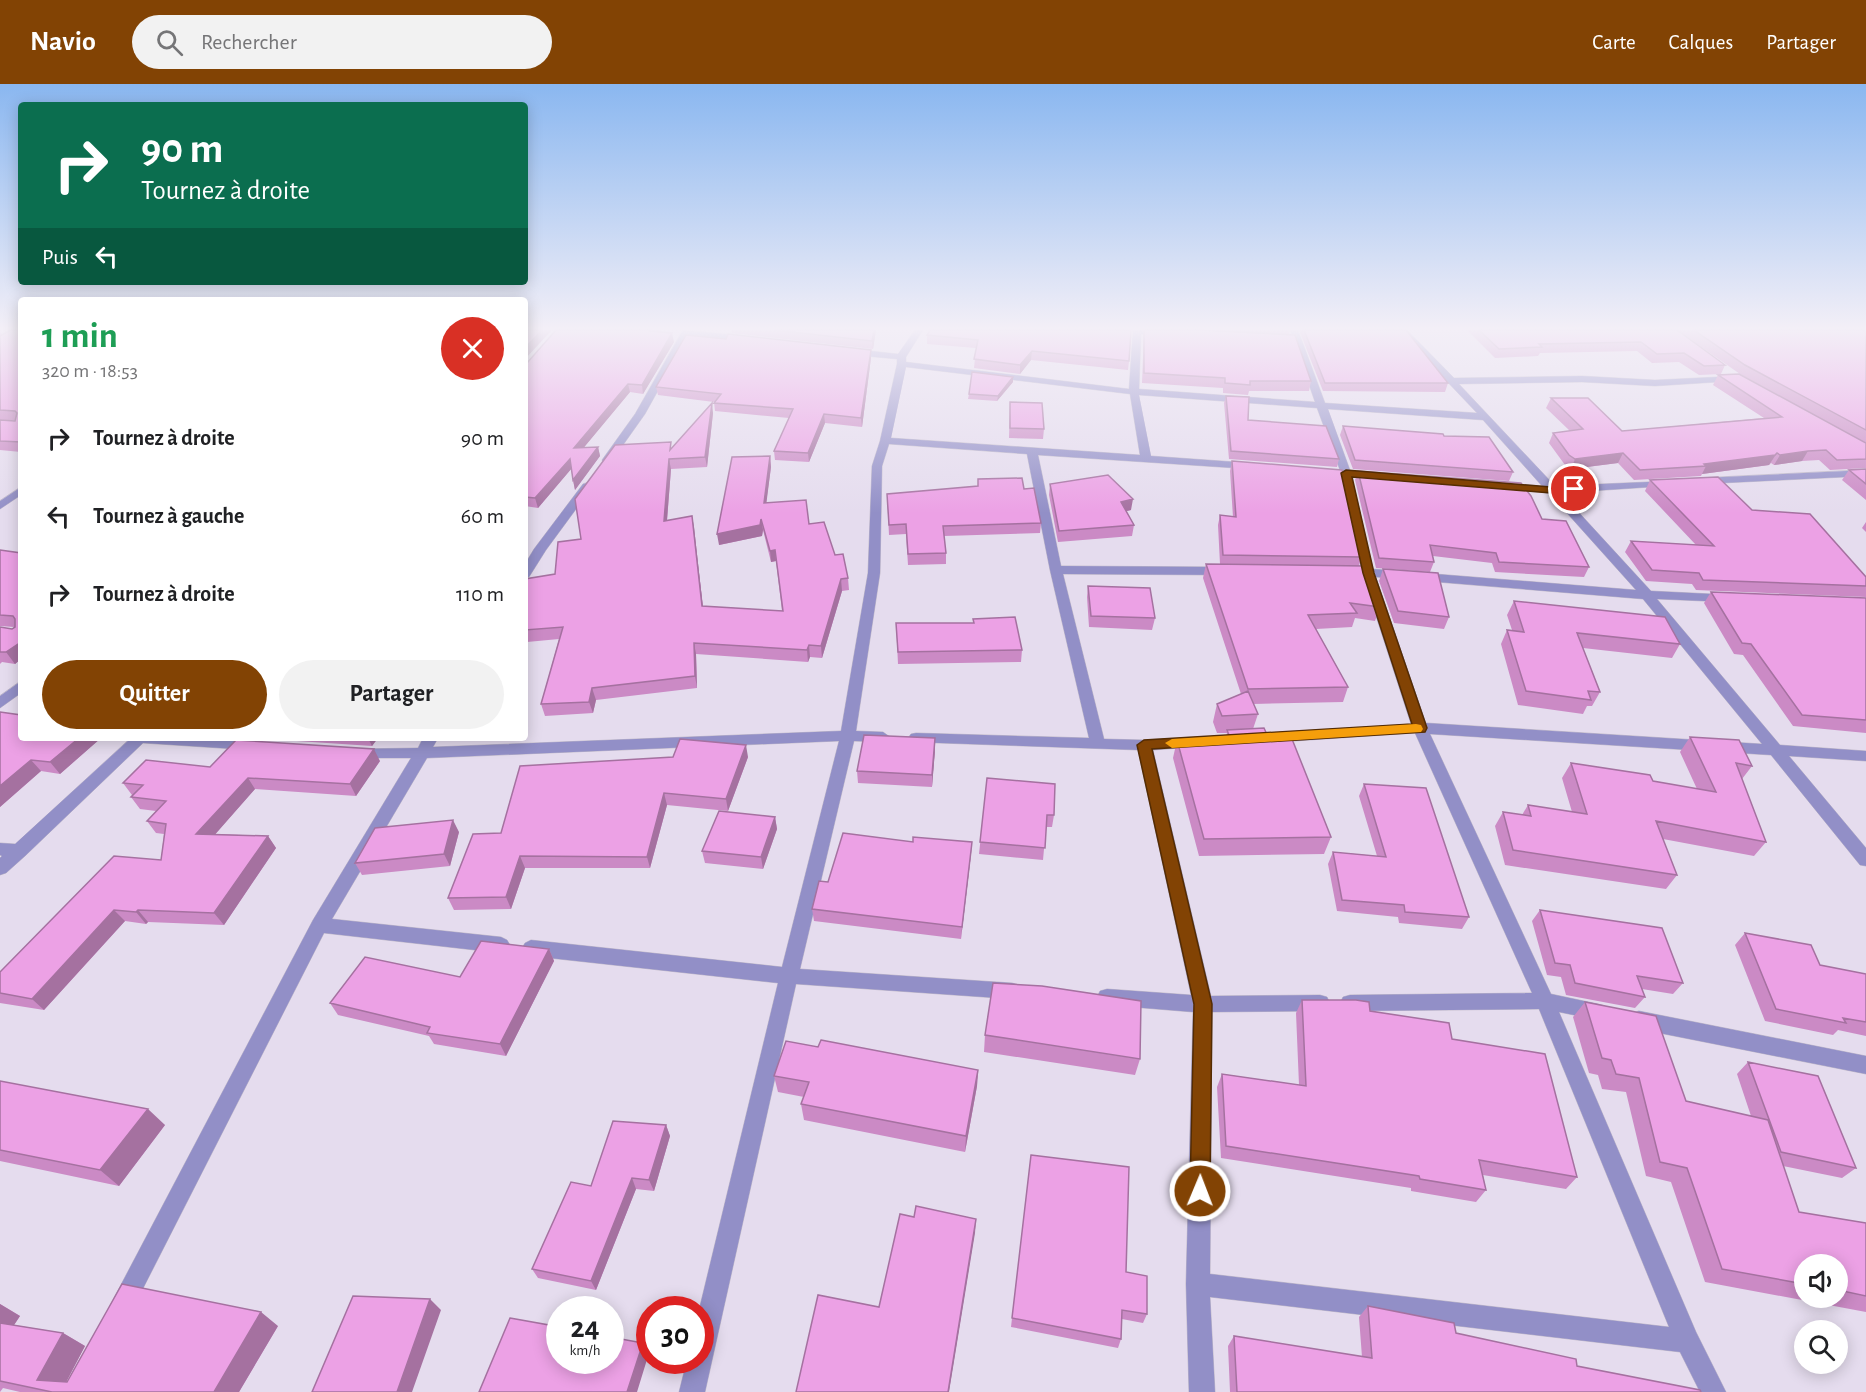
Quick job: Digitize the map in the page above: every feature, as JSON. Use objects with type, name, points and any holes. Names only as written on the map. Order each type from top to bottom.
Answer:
[{"type":"street","points":[[528,569],[540,549],[640,414],[653,391]]},
{"type":"street","points":[[714,1296],[848,736],[874,573],[877,466],[896,391]]},
{"type":"street","points":[[1127,391],[1486,417]]},
{"type":"street","points":[[1314,391],[1346,473],[1368,573],[1420,728],[1545,1001],[1687,1341],[1713,1392]]},
{"type":"street","points":[[1460,391],[1647,595],[1866,860]]},
{"type":"street","points":[[1134,392],[1146,458]]},
{"type":"street","points":[[885,441],[1264,467]]},
{"type":"street","points":[[1032,451],[1056,570],[1098,744]]},
{"type":"street","points":[[1494,485],[1551,490],[1866,473]]},
{"type":"street","points":[[1,506],[18,492]]},
{"type":"street","points":[[1,506],[18,506]]},
{"type":"street","points":[[1056,570],[1234,571]]},
{"type":"street","points":[[1341,572],[1647,595],[1739,599]]},
{"type":"street","points":[[0,703],[18,688]]},
{"type":"street","points":[[1236,740],[1420,728],[1866,756]]},
{"type":"street","points":[[339,751],[387,754],[427,744],[848,736],[1144,745],[1213,741]]},
{"type":"street","points":[[0,868],[137,741]]},
{"type":"street","points":[[188,741],[269,746]]},
{"type":"street","points":[[114,1322],[319,925],[427,744]]},
{"type":"street","points":[[1144,745],[1203,1004],[1198,1284],[1202,1392]]},
{"type":"street","points":[[0,849],[19,851]]},
{"type":"street","points":[[319,925],[789,976],[1025,992]]},
{"type":"street","points":[[1084,996],[1203,1004],[1545,1001],[1866,1065]]},
{"type":"street","points":[[1198,1284],[1687,1341]]},
{"type":"street","points":[[692,1392],[696,1374]]},
{"type":"building","points":[[0,391],[18,391],[18,442],[0,441],[0,420],[15,421],[17,413],[0,410]]},
{"type":"building","points":[[528,391],[622,391],[574,448],[598,447],[573,480],[570,459],[535,498],[528,497]]},
{"type":"building","points":[[694,391],[865,391],[861,418],[824,414],[808,453],[774,451],[793,409],[714,403],[721,394]]},
{"type":"building","points":[[969,391],[1002,391],[998,396],[969,394]]},
{"type":"building","points":[[1742,391],[1770,391],[1866,443],[1866,459],[1837,460],[1826,450],[1780,455],[1777,453],[1704,464],[1706,466],[1640,470],[1623,453],[1575,459],[1569,455],[1553,433],[1583,429],[1551,398],[1588,398],[1622,431],[1782,417]]},
{"type":"building","points":[[1793,391],[1866,391],[1866,430]]},
{"type":"building","points":[[1226,396],[1249,397],[1248,420],[1326,426],[1339,459],[1231,451]]},
{"type":"building","points":[[1010,402],[1042,403],[1044,429],[1010,428]]},
{"type":"building","points":[[712,403],[705,457],[669,459],[664,521],[692,516],[702,606],[783,611],[775,550],[770,551],[761,519],[760,525],[717,534],[732,457],[770,456],[764,503],[806,500],[809,524],[824,522],[835,555],[843,554],[848,578],[841,579],[821,646],[809,645],[807,650],[694,643],[695,676],[592,688],[589,702],[541,704],[563,627],[528,630],[528,578],[555,574],[558,542],[581,539],[575,499],[615,445],[671,442],[670,450]]},
{"type":"building","points":[[1343,426],[1443,434],[1444,436],[1489,437],[1513,472],[1355,460]]},
{"type":"building","points":[[1232,461],[1342,470],[1362,557],[1223,555],[1220,515],[1236,517]]},
{"type":"building","points":[[1866,469],[1866,484],[1849,470]]},
{"type":"building","points":[[1358,471],[1521,483],[1531,496],[1542,519],[1566,521],[1589,567],[1499,562],[1496,553],[1430,545],[1434,562],[1379,558]]},
{"type":"building","points":[[1108,475],[1133,499],[1121,502],[1134,525],[1059,531],[1050,484]]},
{"type":"building","points":[[1718,477],[1752,510],[1810,514],[1866,577],[1866,586],[1703,580],[1699,573],[1652,570],[1631,541],[1714,546],[1650,480]]},
{"type":"building","points":[[1022,478],[1024,489],[1034,488],[1041,523],[943,526],[946,553],[908,554],[906,524],[889,525],[887,494],[978,486],[978,479]]},
{"type":"building","points":[[0,550],[18,553],[18,644],[6,652],[0,652],[0,627],[12,629],[15,627],[15,619],[13,616],[0,615]]},
{"type":"building","points":[[1206,564],[1366,566],[1380,607],[1350,603],[1357,613],[1308,615],[1348,687],[1248,689]]},
{"type":"building","points":[[1383,569],[1438,573],[1449,617],[1398,611]]},
{"type":"building","points":[[1088,586],[1150,588],[1155,618],[1091,616]]},
{"type":"building","points":[[1711,592],[1866,598],[1866,720],[1802,715],[1751,644],[1742,643]]},
{"type":"building","points":[[1514,601],[1665,617],[1680,644],[1577,633],[1600,692],[1588,691],[1591,700],[1526,691],[1507,630],[1524,632]]},
{"type":"building","points":[[1015,617],[1022,650],[898,652],[896,623],[974,623],[973,619]]},
{"type":"building","points":[[1248,691],[1258,714],[1222,716],[1217,704]]},
{"type":"building","points":[[0,712],[18,715],[18,741],[75,741],[50,762],[31,760],[0,786]]},
{"type":"building","points":[[1264,728],[1269,739],[1292,739],[1331,837],[1204,839],[1177,740],[1231,740],[1227,730]]},
{"type":"building","points":[[864,735],[935,738],[932,775],[857,771]]},
{"type":"building","points":[[1690,737],[1739,740],[1752,766],[1736,763],[1766,842],[1656,821],[1677,875],[1513,850],[1503,812],[1531,816],[1528,805],[1587,814],[1571,763],[1650,775],[1653,781],[1716,792]]},
{"type":"building","points":[[680,739],[746,745],[726,799],[664,793],[647,857],[520,856],[506,897],[448,898],[473,834],[501,833],[520,766],[673,757]]},
{"type":"building","points":[[235,741],[374,749],[350,784],[248,778],[196,834],[268,836],[214,913],[114,910],[32,999],[0,993],[0,972],[114,856],[161,860],[166,824],[147,821],[166,801],[131,797],[143,785],[123,783],[146,760],[210,767]]},
{"type":"building","points":[[987,778],[1055,784],[1054,815],[1047,815],[1045,848],[980,842]]},
{"type":"building","points":[[1364,784],[1426,788],[1469,917],[1405,912],[1404,905],[1342,900],[1333,852],[1386,857]]},
{"type":"building","points":[[719,811],[775,817],[761,857],[702,851]]},
{"type":"building","points":[[453,820],[444,854],[355,863],[375,828]]},
{"type":"building","points":[[843,833],[913,842],[913,837],[972,842],[962,927],[812,909],[819,881],[828,882]]},
{"type":"building","points":[[1540,910],[1662,928],[1683,983],[1637,976],[1645,997],[1575,983],[1570,965],[1555,963]]},
{"type":"building","points":[[1745,933],[1811,945],[1820,965],[1866,974],[1866,1022],[1843,1018],[1846,1023],[1776,1009]]},
{"type":"building","points":[[481,941],[549,949],[500,1044],[427,1033],[430,1027],[330,1003],[365,957],[460,977]]},
{"type":"building","points":[[993,983],[1042,986],[1141,1001],[1140,1059],[985,1035]]},
{"type":"building","points":[[1302,1000],[1369,1002],[1370,1011],[1449,1023],[1452,1039],[1545,1054],[1577,1177],[1479,1160],[1486,1190],[1420,1179],[1419,1176],[1226,1146],[1222,1074],[1306,1086]]},
{"type":"building","points":[[1585,1002],[1656,1016],[1686,1101],[1768,1120],[1799,1212],[1866,1223],[1866,1296],[1848,1292],[1848,1254],[1794,1254],[1794,1282],[1722,1269],[1687,1168],[1660,1162],[1639,1078],[1616,1074],[1611,1060],[1602,1058]]},
{"type":"building","points":[[821,1040],[978,1070],[966,1136],[801,1104],[809,1082],[774,1076],[786,1041],[818,1047]]},
{"type":"building","points":[[1748,1062],[1818,1076],[1856,1168],[1781,1152]]},
{"type":"building","points":[[0,1081],[148,1109],[100,1170],[0,1150]]},
{"type":"building","points":[[613,1121],[666,1125],[649,1180],[632,1178],[591,1281],[532,1269],[571,1182],[591,1186]]},
{"type":"building","points":[[1031,1155],[1129,1167],[1126,1272],[1147,1276],[1147,1314],[1122,1310],[1121,1339],[1012,1318]]},
{"type":"building","points":[[916,1206],[976,1219],[948,1392],[796,1392],[818,1295],[879,1307],[900,1214],[914,1217]]},
{"type":"building","points":[[122,1284],[261,1312],[214,1392],[52,1392],[0,1381],[0,1323],[63,1333],[37,1380],[67,1382]]},
{"type":"building","points":[[353,1296],[430,1299],[397,1392],[312,1392]]},
{"type":"building","points":[[1368,1306],[1454,1323],[1456,1333],[1576,1359],[1577,1366],[1701,1392],[1237,1392],[1234,1336],[1372,1358]]},
{"type":"building","points":[[510,1318],[546,1324],[546,1374],[624,1374],[624,1340],[636,1342],[636,1364],[627,1392],[479,1392]]},
{"type":"slow traffic","points":[[1172,743],[1416,729]]},
{"type":"route","points":[[1200,1191],[1203,1004],[1144,745],[1420,728],[1368,573],[1346,473],[1551,490],[1574,489]]}]
